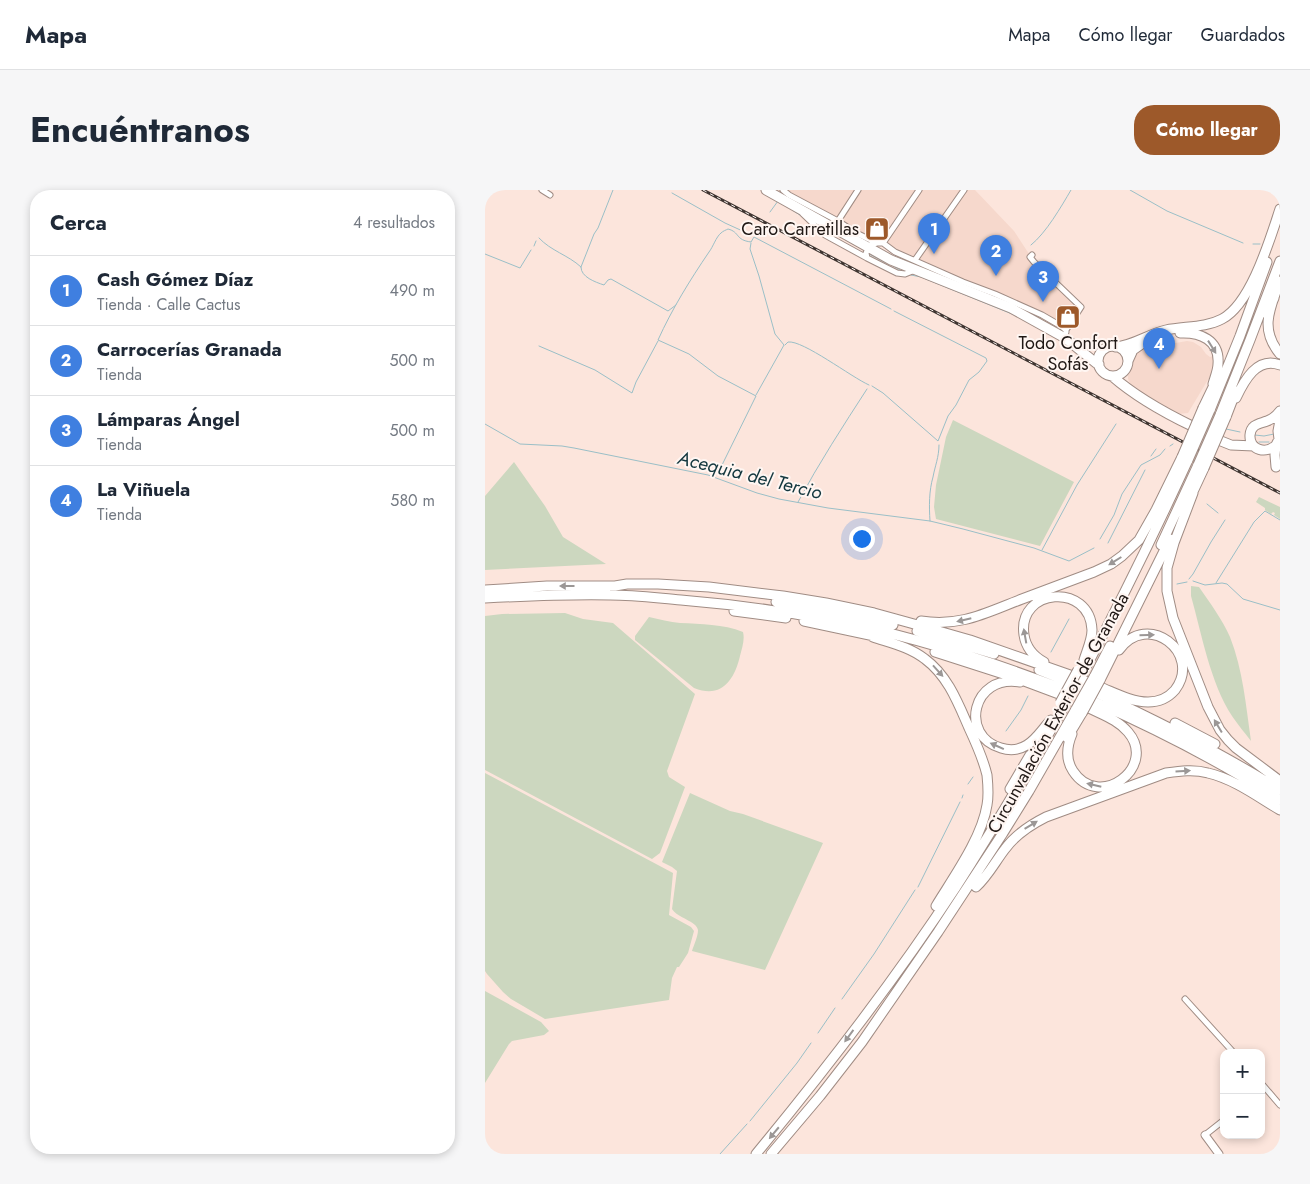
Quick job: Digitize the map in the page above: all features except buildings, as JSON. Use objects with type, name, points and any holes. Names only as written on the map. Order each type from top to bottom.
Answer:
[{"type":"highway","points":[[766,190],[789,200],[868,253],[890,259],[1011,308],[1066,334],[1099,364]]},
{"type":"highway","points":[[1213,384],[1217,379],[1235,334],[1280,209]]},
{"type":"highway","name":"Circunvalación Exterior de Granada","points":[[771,1154],[861,1042],[977,874],[1029,790],[1080,691],[1160,523],[1185,458],[1243,329],[1280,227]]},
{"type":"highway","name":"Circunvalación Exterior de Granada","points":[[756,1154],[792,1112],[913,949],[986,840],[1080,691],[1139,590],[1201,466],[1223,416],[1280,260]]},
{"type":"highway","points":[[1081,349],[1087,352],[1102,352],[1110,347],[1123,347],[1159,332],[1203,325],[1222,319],[1241,302],[1255,278]]},
{"type":"highway","points":[[1280,281],[1268,322],[1271,341],[1280,354]]},
{"type":"highway","points":[[1231,405],[1274,298]]},
{"type":"highway","points":[[1112,376],[1117,376],[1125,371],[1133,350],[1137,346],[1152,339],[1176,333],[1196,333],[1213,344],[1218,362],[1207,409]]},
{"type":"highway","points":[[1115,347],[1126,353],[1128,361]]},
{"type":"highway","points":[[1102,352],[1099,364],[1103,372],[1112,376],[1145,402],[1192,426]]},
{"type":"highway","points":[[1223,416],[1254,370],[1264,364],[1280,365]]},
{"type":"highway","points":[[1125,371],[1127,381],[1134,393]]},
{"type":"highway","points":[[1231,444],[1241,441],[1257,424],[1275,417],[1280,411]]},
{"type":"highway","points":[[1278,469],[1275,455],[1279,439],[1280,420]]},
{"type":"highway","points":[[1266,422],[1274,425],[1278,431]]},
{"type":"highway","points":[[1250,433],[1250,438],[1278,469]]},
{"type":"highway","points":[[1221,441],[1269,450],[1276,445]]},
{"type":"highway","points":[[615,586],[658,584],[709,587],[826,603],[934,623],[952,623],[1094,572],[1111,564],[1139,540],[1185,458]]},
{"type":"highway","points":[[1201,466],[1167,568],[1167,591],[1173,618],[1220,730],[1240,752],[1280,782]]},
{"type":"highway","points":[[1084,660],[1126,578],[1172,479]]},
{"type":"highway","points":[[1109,662],[1193,494]]},
{"type":"highway","points":[[485,590],[547,586],[615,586],[717,594],[785,603],[902,627],[997,655],[1080,691],[1231,770],[1280,800]]},
{"type":"highway","points":[[485,599],[557,595],[649,597],[764,609],[823,619],[901,636],[1080,691],[1152,718],[1222,755],[1280,790]]},
{"type":"highway","points":[[1084,660],[1080,691],[1075,724],[1068,748],[1069,763],[1072,770],[1083,782],[1107,787],[1129,774],[1133,767],[1136,752],[1135,746],[1130,734],[1124,727],[1100,713],[1080,691],[1057,670],[1030,652],[1024,638],[1024,624],[1028,612],[1037,603],[1043,599],[1059,596],[1067,597],[1085,610],[1092,629],[1084,660]]},
{"type":"highway","points":[[485,599],[607,597],[678,603],[796,620],[925,648],[1037,685]]},
{"type":"highway","points":[[874,613],[970,640],[1057,670]]},
{"type":"highway","points":[[865,634],[904,647],[925,659],[942,675],[954,694],[980,752],[987,775],[988,787],[987,806],[979,832],[963,863],[881,988],[878,997]]},
{"type":"highway","points":[[1080,691],[1033,741],[1014,750],[999,748],[993,745],[982,735],[979,729],[976,716],[979,702],[992,686],[1006,681],[1080,691],[1117,694],[1141,702],[1157,701],[1171,694],[1176,688],[1182,674],[1181,661],[1170,642],[1158,635],[1141,635],[1128,640],[1122,645],[1109,662],[1080,691]]},
{"type":"highway","points":[[1117,694],[1192,732],[1280,782]]},
{"type":"highway","points":[[1100,713],[1177,748],[1219,770],[1280,809]]},
{"type":"highway","points":[[963,863],[1000,806],[1051,720]]},
{"type":"highway","points":[[861,1042],[869,1036],[901,996],[976,887],[1075,724]]},
{"type":"highway","points":[[976,887],[1013,839],[1033,823],[1166,773],[1181,771],[1208,772],[1233,783],[1280,809]]},
{"type":"street","points":[[542,190],[550,195]]},
{"type":"street","points":[[783,190],[789,200],[838,220],[856,233],[889,248],[890,259],[915,260],[995,294],[1042,315],[1061,326],[1066,334],[1081,307],[1034,262],[1030,257],[1032,255]]},
{"type":"street","points":[[838,220],[858,190]]},
{"type":"street","points":[[868,253],[870,245],[880,243],[919,190]]},
{"type":"street","points":[[915,260],[964,190]]},
{"type":"street","points":[[1185,999],[1230,1049]]},
{"type":"street","points":[[1265,1090],[1280,1105]]},
{"type":"street","points":[[1219,1154],[1205,1135],[1220,1123]]},
{"type":"shaded area","points":[[774,190],[975,190],[1014,231],[1031,257],[1084,308],[1066,333],[995,296],[838,224]]},
{"type":"shaded area","points":[[1187,341],[1201,347],[1210,357],[1213,356],[1213,369],[1188,413],[1178,414],[1150,400],[1132,387],[1128,379],[1128,373],[1134,357],[1141,349]]},
{"type":"green space","points":[[953,420],[1074,482],[1040,546],[936,519],[934,507],[936,485],[946,437]]},
{"type":"green space","points":[[514,462],[545,506],[563,537],[606,564],[485,570],[485,496]]},
{"type":"green space","points":[[1259,497],[1280,507],[1280,519],[1274,515],[1275,513],[1271,514],[1256,502]]},
{"type":"green space","points":[[1191,586],[1199,587],[1220,617],[1230,637],[1241,675],[1251,741],[1224,703],[1212,673],[1191,596]]},
{"type":"green space","points":[[565,613],[583,619],[613,623],[695,694],[667,771],[669,777],[685,787],[660,853],[652,859],[485,770],[485,616]]},
{"type":"green space","points":[[649,617],[676,623],[720,626],[743,632],[743,641],[737,665],[725,686],[712,691],[694,688],[635,640],[635,636]]},
{"type":"green space","points":[[485,773],[673,873],[669,915],[691,927],[694,931],[688,953],[679,967],[677,967],[672,978],[669,1000],[545,1019],[511,999],[487,974],[485,971]]},
{"type":"green space","points":[[690,793],[730,811],[823,843],[765,970],[692,951],[697,935],[697,927],[672,909],[677,871],[662,862]]},
{"type":"green space","points":[[485,991],[541,1022],[549,1031],[544,1035],[512,1041],[485,1083]]},
{"type":"waterway","points":[[581,267],[613,190]]},
{"type":"waterway","points":[[1031,245],[1048,227],[1071,190]]},
{"type":"waterway","points":[[1130,190],[1167,211],[1243,243]]},
{"type":"waterway","points":[[672,193],[725,223],[747,233]]},
{"type":"waterway","points":[[770,212],[778,201]]},
{"type":"waterway","points":[[792,210],[803,217]]},
{"type":"waterway","points":[[825,228],[862,249]]},
{"type":"waterway","points":[[719,474],[756,396],[718,376],[689,354],[658,340],[669,317],[721,233],[728,229],[732,230],[742,240],[751,242],[754,237],[891,309]]},
{"type":"waterway","points":[[539,238],[576,263],[581,267],[583,274],[593,281],[604,285],[611,279],[668,311],[676,305]]},
{"type":"waterway","points":[[534,246],[536,241]]},
{"type":"waterway","points":[[751,243],[750,249],[775,334],[784,345],[756,395]]},
{"type":"waterway","points":[[1253,244],[1260,244]]},
{"type":"waterway","points":[[485,254],[520,268],[531,250]]},
{"type":"waterway","points":[[869,254],[886,263]]},
{"type":"waterway","points":[[891,265],[902,271]]},
{"type":"waterway","points":[[911,275],[921,277],[1017,316]]},
{"type":"waterway","points":[[872,386],[883,393],[938,441],[948,416],[969,380],[979,372],[987,361],[986,358],[894,311]]},
{"type":"waterway","points":[[539,346],[595,370],[632,393],[658,341]]},
{"type":"waterway","points":[[785,345],[788,342],[804,347],[869,385]]},
{"type":"waterway","points":[[1095,367],[1102,377],[1112,381]]},
{"type":"waterway","points":[[798,502],[867,389]]},
{"type":"waterway","name":"Acequia del Tercio","points":[[485,424],[520,444],[562,446],[708,475],[779,499],[828,508],[930,521],[1034,548],[1069,561],[1094,548]]},
{"type":"waterway","points":[[1042,550],[1077,485],[1116,424]]},
{"type":"waterway","points":[[1226,429],[1240,432]]},
{"type":"waterway","points":[[1255,435],[1274,434]]},
{"type":"waterway","points":[[1259,442],[1269,442]]},
{"type":"waterway","points":[[930,521],[930,493],[939,445]]},
{"type":"waterway","points":[[1151,456],[1156,449]]},
{"type":"waterway","points":[[1100,539],[1114,515],[1122,494],[1141,465],[1160,455],[1165,449]]},
{"type":"waterway","points":[[1108,543],[1145,470]]},
{"type":"waterway","points":[[1207,504],[1218,513]]},
{"type":"waterway","points":[[1216,583],[1254,522],[1265,511],[1280,520]]},
{"type":"waterway","points":[[1189,579],[1225,520]]},
{"type":"waterway","points":[[1193,581],[1205,585],[1227,584],[1243,599],[1280,610]]},
{"type":"waterway","points":[[1177,584],[1187,582]]},
{"type":"waterway","points":[[1051,652],[1069,619]]},
{"type":"waterway","points":[[1006,731],[1021,710],[1028,696]]},
{"type":"waterway","points":[[968,784],[973,777]]},
{"type":"waterway","points":[[918,887],[960,802]]},
{"type":"waterway","points":[[842,999],[874,954],[915,890]]},
{"type":"waterway","points":[[818,1033],[835,1008]]},
{"type":"waterway","points":[[750,1121],[811,1043]]},
{"type":"waterway","points":[[720,1154],[747,1124]]},
{"type":"tunnel","points":[[1063,689],[1075,694]]},
{"type":"tunnel","points":[[1059,694],[1072,700]]},
{"type":"railway","points":[[703,190],[1280,493]]},
{"type":"place","name":"Caro Carretillas","points":[[877,229]]},
{"type":"place","name":"Cash Gómez Díaz","points":[[934,254]]},
{"type":"place","name":"Carrocerías Granada","points":[[996,276]]},
{"type":"place","name":"Lámparas Ángel","points":[[1043,302]]},
{"type":"place","name":"Todo Confort Sofás","points":[[1068,317]]},
{"type":"place","name":"La Viñuela","points":[[1159,369]]}]
